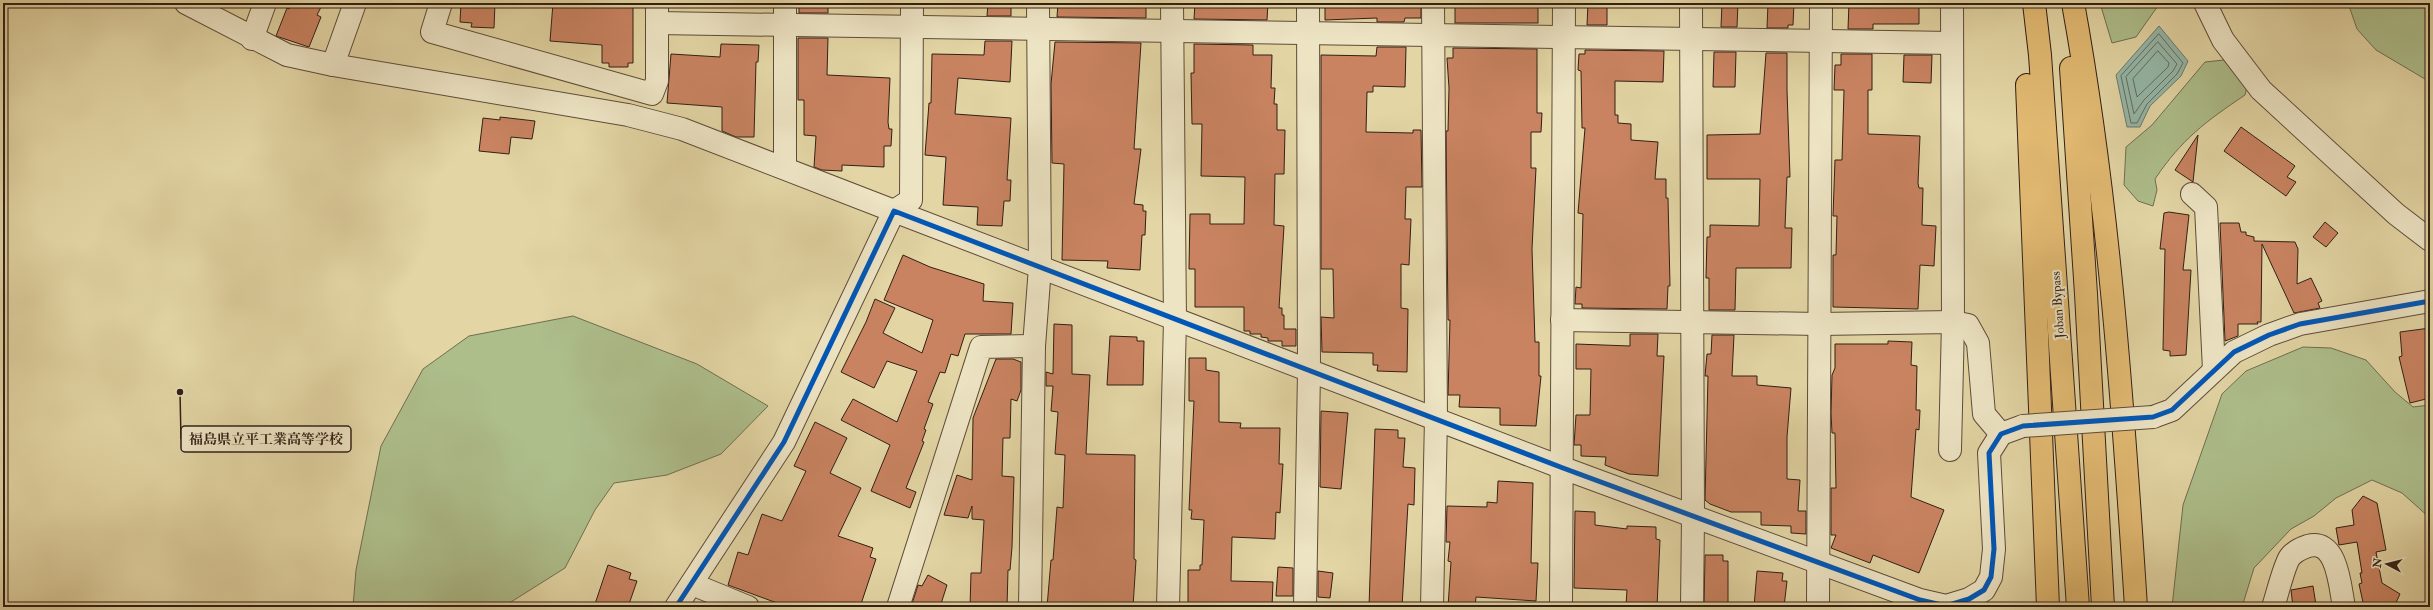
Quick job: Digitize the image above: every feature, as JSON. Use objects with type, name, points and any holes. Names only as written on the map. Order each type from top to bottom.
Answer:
[{"type":"highway","points":[[2025,3],[2048,607]]},
{"type":"highway","name":"Joban Bypass","points":[[2034,3],[2045,127],[2078,607]]},
{"type":"highway","points":[[2064,3],[2085,278],[2103,607]]},
{"type":"highway","points":[[2073,3],[2093,129],[2107,241],[2136,607]]},
{"type":"street","points":[[186,3],[252,39],[287,55],[333,65],[628,115],[682,129],[1175,320],[1436,418],[1563,468],[1920,600],[1946,606],[1969,599],[1984,590],[1991,577],[1994,549],[1989,453],[2001,434],[2023,426],[2153,417],[2172,410],[2234,352],[2269,335],[2300,324],[2430,301]]},
{"type":"street","points":[[252,39],[265,3]]},
{"type":"street","points":[[333,65],[355,3]]},
{"type":"street","points":[[442,3],[432,32],[652,94],[657,81],[657,13],[785,24],[912,27],[1952,43]]},
{"type":"street","points":[[785,3],[785,168]]},
{"type":"street","points":[[676,607],[784,442],[894,211],[911,200],[912,3]]},
{"type":"street","points":[[1030,607],[1034,346],[1040,267],[1038,3]]},
{"type":"street","points":[[1168,607],[1175,320],[1172,3]]},
{"type":"street","points":[[1305,607],[1309,371],[1308,3]]},
{"type":"street","points":[[1432,607],[1436,418],[1432,35],[1433,3]]},
{"type":"street","points":[[1560,607],[1563,468],[1562,320],[1565,37],[1564,3]]},
{"type":"street","points":[[1691,3],[1692,607]]},
{"type":"street","points":[[1818,607],[1821,3]]},
{"type":"street","points":[[1950,450],[1953,322],[1952,3]]},
{"type":"street","points":[[2205,3],[2223,40],[2261,90],[2396,214],[2430,240]]},
{"type":"street","points":[[2192,194],[2206,207],[2214,370]]},
{"type":"street","points":[[1562,320],[1819,324],[1953,322],[1968,325],[1978,343],[1984,414],[2001,434]]},
{"type":"street","points":[[898,607],[981,347],[1034,346]]},
{"type":"street","points":[[2273,607],[2290,558],[2303,547],[2314,544],[2328,550],[2335,561],[2344,607]]},
{"type":"street","points":[[692,584],[748,607]]},
{"type":"green space","points":[[2100,3],[2160,3],[2136,37],[2112,43]]},
{"type":"green space","points":[[2348,3],[2430,3],[2430,82],[2376,50],[2357,29]]},
{"type":"green space","points":[[2224,60],[2248,82],[2245,95],[2195,132],[2165,165],[2155,179],[2157,190],[2153,206],[2138,201],[2124,185],[2126,147],[2152,125],[2205,62]]},
{"type":"green space","points":[[573,316],[697,364],[768,406],[721,454],[667,475],[614,483],[595,510],[565,568],[503,607],[353,607],[356,570],[381,446],[423,369],[469,336]]},
{"type":"green space","points":[[2303,347],[2331,348],[2366,360],[2395,392],[2413,407],[2430,405],[2430,518],[2402,493],[2372,480],[2336,498],[2314,516],[2291,529],[2254,568],[2242,607],[2172,607],[2183,505],[2222,394],[2246,371]]},
{"type":"water","points":[[2159,26],[2188,61],[2181,76],[2150,106],[2140,127],[2127,127],[2116,75]]},
{"type":"building","points":[[292,3],[311,3],[321,7],[317,15],[321,17],[309,47],[276,36],[287,8],[289,9]]},
{"type":"building","points":[[461,3],[495,3],[494,28],[471,27],[472,23],[460,22]]},
{"type":"building","points":[[553,3],[633,3],[633,63],[628,63],[628,67],[609,67],[609,63],[602,63],[602,45],[550,41]]},
{"type":"building","points":[[799,3],[828,3],[828,13],[799,13]]},
{"type":"building","points":[[988,3],[1011,3],[1011,16],[987,16]]},
{"type":"building","points":[[1058,3],[1146,3],[1146,18],[1057,17]]},
{"type":"building","points":[[1195,3],[1268,3],[1267,20],[1194,19]]},
{"type":"building","points":[[1325,3],[1421,3],[1421,18],[1405,18],[1404,22],[1377,22],[1377,18],[1325,20]]},
{"type":"building","points":[[1455,3],[1538,3],[1538,23],[1455,23]]},
{"type":"building","points":[[1588,3],[1607,3],[1607,25],[1587,25]]},
{"type":"building","points":[[1722,3],[1738,3],[1737,27],[1721,27]]},
{"type":"building","points":[[1768,3],[1794,3],[1793,25],[1788,25],[1788,28],[1767,28]]},
{"type":"building","points":[[1849,3],[1919,3],[1919,24],[1873,24],[1873,29],[1848,29]]},
{"type":"building","points":[[798,38],[828,38],[827,75],[890,78],[888,122],[889,129],[892,129],[891,146],[884,146],[884,167],[842,165],[842,171],[822,170],[814,167],[816,136],[804,135],[804,100],[798,100]]},
{"type":"building","points":[[985,41],[1012,41],[1010,82],[958,78],[955,114],[1011,118],[1007,180],[1011,180],[1010,201],[1004,201],[1002,226],[977,225],[978,207],[943,205],[946,157],[925,155],[929,103],[931,103],[932,54],[984,55]]},
{"type":"building","points":[[1055,42],[1141,43],[1134,149],[1141,149],[1134,204],[1143,205],[1143,211],[1146,211],[1145,235],[1142,235],[1140,270],[1107,268],[1108,261],[1062,260],[1064,164],[1052,163],[1051,84]]},
{"type":"building","points":[[721,44],[759,45],[758,62],[756,62],[754,137],[736,137],[722,131],[722,107],[667,103],[671,54],[720,57]]},
{"type":"building","points":[[1194,44],[1253,45],[1253,55],[1272,55],[1271,88],[1275,88],[1274,104],[1277,104],[1277,130],[1285,130],[1284,174],[1275,174],[1274,225],[1284,226],[1279,308],[1282,308],[1282,315],[1284,315],[1284,329],[1296,329],[1296,346],[1282,346],[1282,341],[1268,341],[1268,338],[1261,337],[1261,334],[1250,334],[1250,331],[1244,331],[1244,307],[1195,307],[1195,269],[1189,269],[1190,214],[1210,214],[1210,224],[1244,224],[1245,177],[1201,176],[1202,124],[1192,124],[1191,73],[1194,73]]},
{"type":"building","points":[[1377,47],[1406,47],[1405,87],[1373,86],[1373,92],[1367,92],[1366,132],[1413,133],[1413,130],[1421,130],[1422,187],[1406,187],[1405,219],[1411,219],[1409,265],[1401,264],[1401,308],[1408,309],[1407,372],[1377,371],[1378,365],[1373,365],[1373,353],[1322,352],[1321,317],[1334,318],[1333,269],[1321,269],[1321,55],[1376,56]]},
{"type":"building","points":[[1453,48],[1537,49],[1537,113],[1542,113],[1541,132],[1531,132],[1531,168],[1536,168],[1532,249],[1535,342],[1539,342],[1539,376],[1541,376],[1536,426],[1500,425],[1500,408],[1459,407],[1460,395],[1448,395],[1450,320],[1448,320],[1446,131],[1448,131],[1449,88],[1447,58],[1453,58]]},
{"type":"building","points":[[1585,50],[1664,51],[1663,82],[1615,81],[1615,115],[1618,115],[1618,123],[1631,124],[1631,140],[1658,142],[1655,179],[1666,179],[1666,198],[1668,198],[1670,286],[1668,286],[1667,309],[1582,308],[1582,304],[1575,304],[1576,287],[1581,288],[1583,214],[1578,213],[1585,128],[1582,128],[1581,71],[1578,70],[1579,54],[1585,54]]},
{"type":"building","points":[[1714,52],[1736,52],[1735,87],[1713,87]]},
{"type":"building","points":[[1766,53],[1787,53],[1790,177],[1787,177],[1785,228],[1792,228],[1791,268],[1736,268],[1735,310],[1709,310],[1709,278],[1706,278],[1707,237],[1710,237],[1710,225],[1759,226],[1760,179],[1707,179],[1707,135],[1760,134]]},
{"type":"building","points":[[1841,54],[1872,54],[1872,90],[1868,90],[1868,134],[1920,136],[1918,183],[1919,188],[1923,188],[1922,225],[1936,226],[1934,266],[1920,265],[1918,309],[1833,307],[1833,255],[1836,255],[1837,216],[1833,216],[1835,160],[1842,160],[1844,90],[1834,90],[1835,65],[1841,65]]},
{"type":"building","points":[[1904,55],[1932,55],[1931,83],[1903,82]]},
{"type":"building","points":[[500,117],[535,121],[532,139],[511,137],[509,154],[479,151],[483,118],[500,120]]},
{"type":"building","points":[[2241,127],[2295,166],[2287,177],[2296,182],[2286,196],[2224,151]]},
{"type":"building","points":[[2198,135],[2193,182],[2175,170]]},
{"type":"building","points":[[2169,212],[2189,215],[2183,270],[2191,270],[2186,355],[2170,356],[2170,351],[2163,350],[2165,249],[2160,249],[2164,213]]},
{"type":"building","points":[[2325,222],[2338,233],[2326,247],[2313,237]]},
{"type":"building","points":[[2220,223],[2239,223],[2241,232],[2246,232],[2246,235],[2254,237],[2254,241],[2295,242],[2298,249],[2297,284],[2311,278],[2322,301],[2318,303],[2320,308],[2294,313],[2262,244],[2261,322],[2257,322],[2258,324],[2238,324],[2238,336],[2225,341]]},
{"type":"building","points":[[903,255],[930,267],[984,284],[983,301],[1013,303],[1011,334],[965,334],[958,356],[951,354],[945,373],[940,372],[928,402],[933,404],[924,429],[926,430],[922,441],[924,442],[906,488],[916,492],[910,508],[871,491],[890,445],[841,420],[853,399],[897,422],[917,371],[887,361],[874,388],[841,372],[866,322],[875,299],[895,308],[883,333],[922,353],[933,320],[884,300]]},
{"type":"building","points":[[1054,324],[1072,325],[1072,374],[1090,375],[1086,454],[1135,455],[1134,559],[1136,560],[1133,607],[1047,607],[1051,560],[1053,560],[1057,507],[1063,508],[1065,455],[1055,454],[1058,412],[1051,411],[1053,386],[1046,386],[1046,372],[1053,374]]},
{"type":"building","points":[[2430,328],[2430,398],[2410,403],[2399,357],[2402,356],[2400,332]]},
{"type":"building","points":[[1630,334],[1658,334],[1657,356],[1664,356],[1658,476],[1629,474],[1605,465],[1606,457],[1581,456],[1581,445],[1574,445],[1576,415],[1590,415],[1591,369],[1576,369],[1576,344],[1630,346]]},
{"type":"building","points":[[1712,335],[1734,335],[1732,376],[1757,376],[1757,385],[1791,388],[1787,437],[1787,479],[1800,480],[1798,511],[1806,511],[1806,534],[1791,533],[1791,526],[1761,525],[1761,512],[1731,512],[1710,504],[1705,500],[1708,376],[1705,376],[1707,354],[1711,354]]},
{"type":"building","points":[[1110,336],[1137,337],[1137,341],[1144,341],[1143,385],[1107,385]]},
{"type":"building","points":[[1888,341],[1912,342],[1911,365],[1917,366],[1916,410],[1920,410],[1919,430],[1916,429],[1911,497],[1944,510],[1919,573],[1873,555],[1870,563],[1831,548],[1836,535],[1831,535],[1831,488],[1836,488],[1835,433],[1832,433],[1831,413],[1832,375],[1835,368],[1835,344],[1888,344]]},
{"type":"building","points":[[1189,358],[1206,358],[1206,370],[1219,372],[1219,422],[1241,423],[1240,428],[1280,428],[1279,464],[1283,464],[1280,513],[1276,512],[1275,539],[1232,537],[1231,581],[1273,582],[1272,607],[1188,606],[1188,570],[1200,570],[1200,565],[1202,565],[1204,520],[1191,519],[1192,510],[1189,510],[1194,401],[1189,401]]},
{"type":"building","points":[[996,359],[1013,359],[1021,362],[1021,390],[1017,401],[1011,399],[1010,438],[1003,438],[1002,476],[1014,477],[1012,547],[1010,570],[1008,570],[1007,607],[970,607],[971,573],[981,573],[984,520],[972,519],[972,506],[968,518],[944,515],[957,475],[972,480],[973,418]]},
{"type":"building","points":[[1321,411],[1348,413],[1341,489],[1320,487]]},
{"type":"building","points":[[815,422],[847,438],[830,473],[861,488],[838,536],[873,548],[870,557],[876,559],[860,607],[776,607],[777,603],[728,585],[738,552],[748,555],[762,514],[782,521],[806,471],[794,466]]},
{"type":"building","points":[[1375,429],[1398,430],[1398,438],[1405,438],[1403,467],[1415,468],[1414,505],[1408,504],[1402,607],[1369,607]]},
{"type":"building","points":[[1498,481],[1533,483],[1531,563],[1538,563],[1536,601],[1476,597],[1475,607],[1448,607],[1451,562],[1448,561],[1450,542],[1446,542],[1447,506],[1487,507],[1487,502],[1497,503]]},
{"type":"building","points":[[2363,496],[2377,503],[2386,550],[2376,552],[2382,583],[2400,594],[2394,607],[2364,607],[2359,584],[2362,583],[2360,573],[2362,573],[2357,542],[2339,545],[2336,528],[2354,525],[2352,510]]},
{"type":"building","points":[[1575,511],[1595,512],[1595,525],[1627,529],[1627,526],[1656,527],[1656,539],[1660,540],[1657,607],[1626,605],[1627,590],[1574,588]]},
{"type":"building","points":[[1705,555],[1723,555],[1723,561],[1728,561],[1728,607],[1704,607]]},
{"type":"building","points":[[608,565],[631,573],[629,579],[637,581],[628,607],[594,607]]},
{"type":"building","points":[[1278,567],[1293,568],[1293,596],[1276,596]]},
{"type":"building","points":[[1318,571],[1333,573],[1330,598],[1318,597]]},
{"type":"building","points":[[1757,571],[1783,573],[1782,581],[1787,581],[1784,607],[1754,607]]},
{"type":"building","points":[[928,575],[947,585],[940,607],[911,607],[918,585],[922,586]]},
{"type":"building","points":[[2313,586],[2316,605],[2293,607],[2291,590]]},
{"type":"cycle path","points":[[676,607],[784,442],[894,211],[1563,468],[1920,600],[1946,606],[1969,599],[1984,590],[1991,577],[1994,549],[1989,453],[2001,434],[2023,426],[2153,417],[2172,410],[2234,352],[2269,335],[2300,324],[2430,301]]},
{"type":"place","name":"福島県立平工業高等学校","points":[[180,392]]}]
